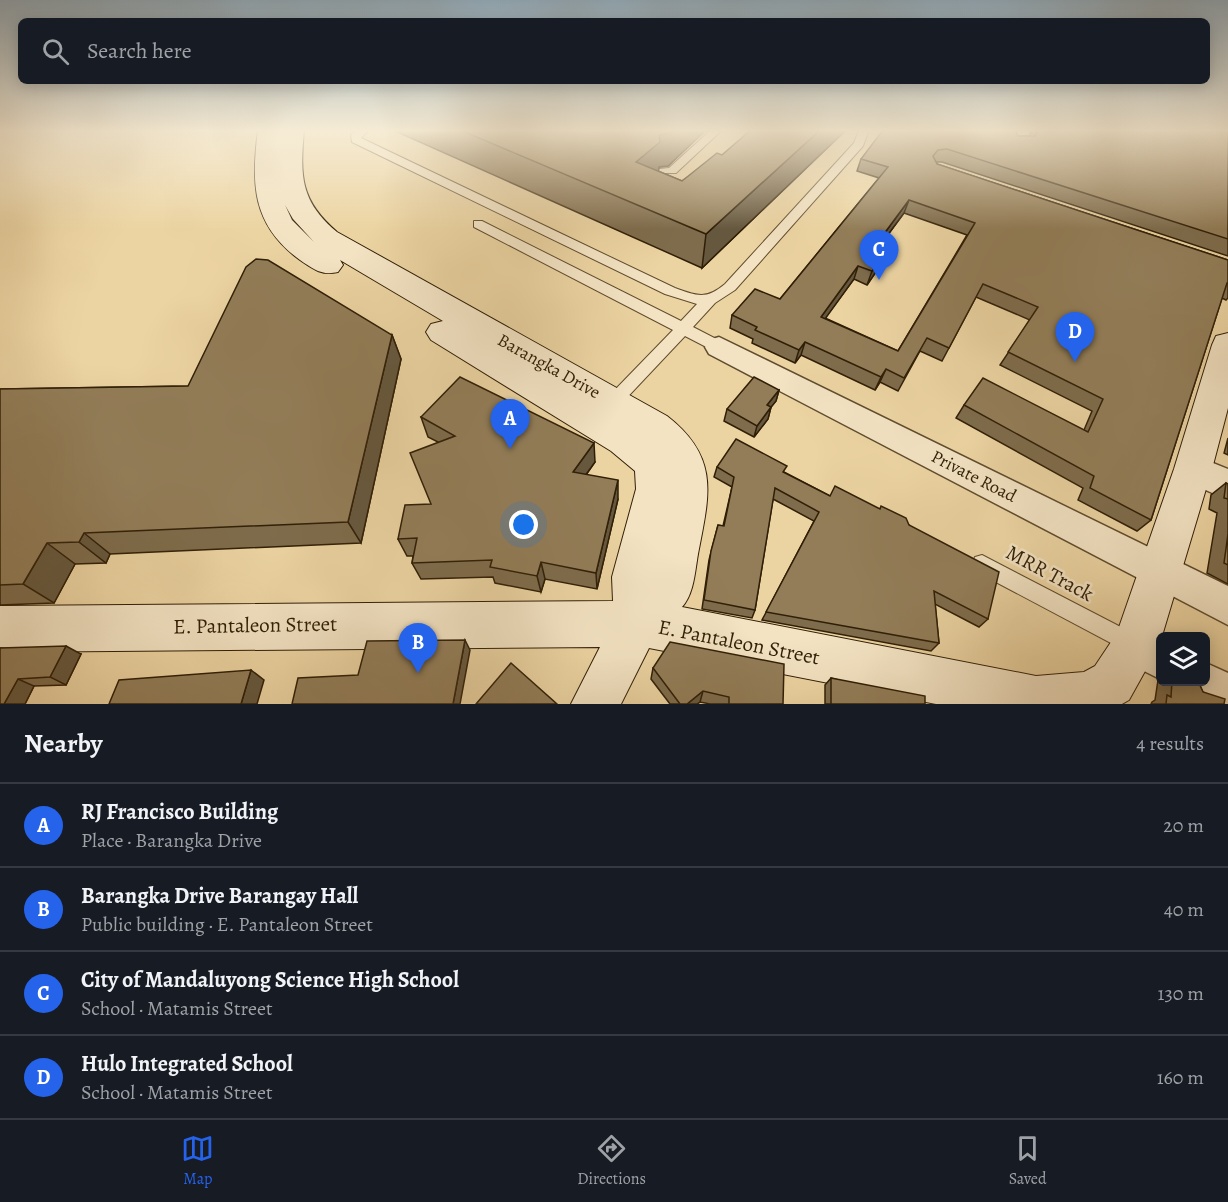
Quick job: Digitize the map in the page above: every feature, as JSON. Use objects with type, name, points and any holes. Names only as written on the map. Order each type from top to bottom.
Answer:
[{"type":"main road","name":"Barangka Drive","points":[[274,163],[266,190],[277,220],[301,247],[624,440],[650,460],[657,479],[633,577],[637,624]]},
{"type":"main road","name":"Barangka Drive","points":[[284,163],[296,203],[310,224],[324,238],[613,402],[668,436],[682,455],[690,478],[688,507],[670,589],[637,624],[603,700]]},
{"type":"main road","name":"E. Pantaleon Street","points":[[0,629],[367,624],[637,624],[682,630],[1036,700],[1089,696],[1112,683],[1148,652],[1160,570],[1226,359]]},
{"type":"street","name":"Private Road","points":[[719,346],[1228,606]]},
{"type":"street","points":[[1193,469],[1228,485]]},
{"type":"street","points":[[1210,685],[1228,695]]},
{"type":"lane","points":[[404,163],[670,291],[694,300],[709,301],[718,298],[730,287],[842,163]]},
{"type":"lane","points":[[663,171],[672,171],[681,163]]},
{"type":"lane","points":[[478,224],[719,346]]},
{"type":"lane","points":[[561,265],[582,248]]},
{"type":"lane","points":[[613,402],[709,301]]},
{"type":"lane","name":"MRR Track","points":[[962,553],[1148,652]]},
{"type":"building","points":[[538,163],[638,163],[682,181],[705,163],[784,163],[706,234]]},
{"type":"building","points":[[874,163],[936,163],[1228,260],[1228,283],[1151,520],[1090,488],[1094,476],[964,405],[983,378],[1088,432],[1103,399],[1008,352],[1038,307],[983,284],[949,348],[927,338],[904,378],[886,369],[881,377],[805,342],[799,350],[755,330],[757,327],[732,315],[755,289],[780,299],[888,167]],"holes":[[[909,200],[975,223],[898,351],[821,317],[858,266],[872,271],[890,247],[878,242]]]},
{"type":"building","points":[[990,163],[1228,163],[1228,239]]},
{"type":"building","points":[[256,259],[268,260],[392,335],[348,522],[84,533],[79,542],[47,543],[23,584],[0,585],[0,389],[188,386],[246,267]]},
{"type":"building","points":[[460,377],[594,443],[573,472],[618,480],[596,573],[541,562],[537,576],[490,567],[492,560],[412,563],[417,538],[398,539],[405,505],[431,504],[410,453],[455,436],[421,417]]},
{"type":"building","points":[[754,377],[779,390],[767,405],[771,407],[757,426],[727,409]]},
{"type":"building","points":[[736,439],[787,466],[783,472],[830,496],[835,486],[880,509],[881,506],[906,518],[909,525],[999,572],[988,619],[934,591],[939,643],[766,612],[819,512],[775,488],[755,610],[704,600],[711,551],[718,525],[724,526],[734,477],[717,467]]},
{"type":"building","points":[[1226,483],[1228,484],[1228,499],[1224,498]]},
{"type":"building","points":[[1228,534],[1228,565],[1224,563]]},
{"type":"building","points":[[465,640],[453,704],[292,704],[298,678],[358,675],[367,641]]},
{"type":"building","points":[[670,642],[784,664],[783,704],[729,704],[729,697],[703,691],[687,704],[680,704],[653,668]]},
{"type":"building","points":[[66,646],[50,677],[18,679],[4,704],[0,704],[0,648]]},
{"type":"building","points":[[511,663],[557,704],[476,704]]},
{"type":"building","points":[[251,670],[241,704],[109,704],[119,680]]},
{"type":"building","points":[[831,678],[925,696],[925,704],[831,704]]},
{"type":"building","points":[[1172,686],[1200,686],[1203,692],[1225,699],[1224,704],[1166,704],[1167,695],[1171,697]]},
{"type":"place","name":"City of Mandaluyong Science High School","points":[[879,280]]},
{"type":"place","name":"Hulo Integrated School","points":[[1075,362]]},
{"type":"place","name":"RJ Francisco Building","points":[[510,449]]},
{"type":"place","name":"Barangka Drive Barangay Hall","points":[[418,673]]}]
